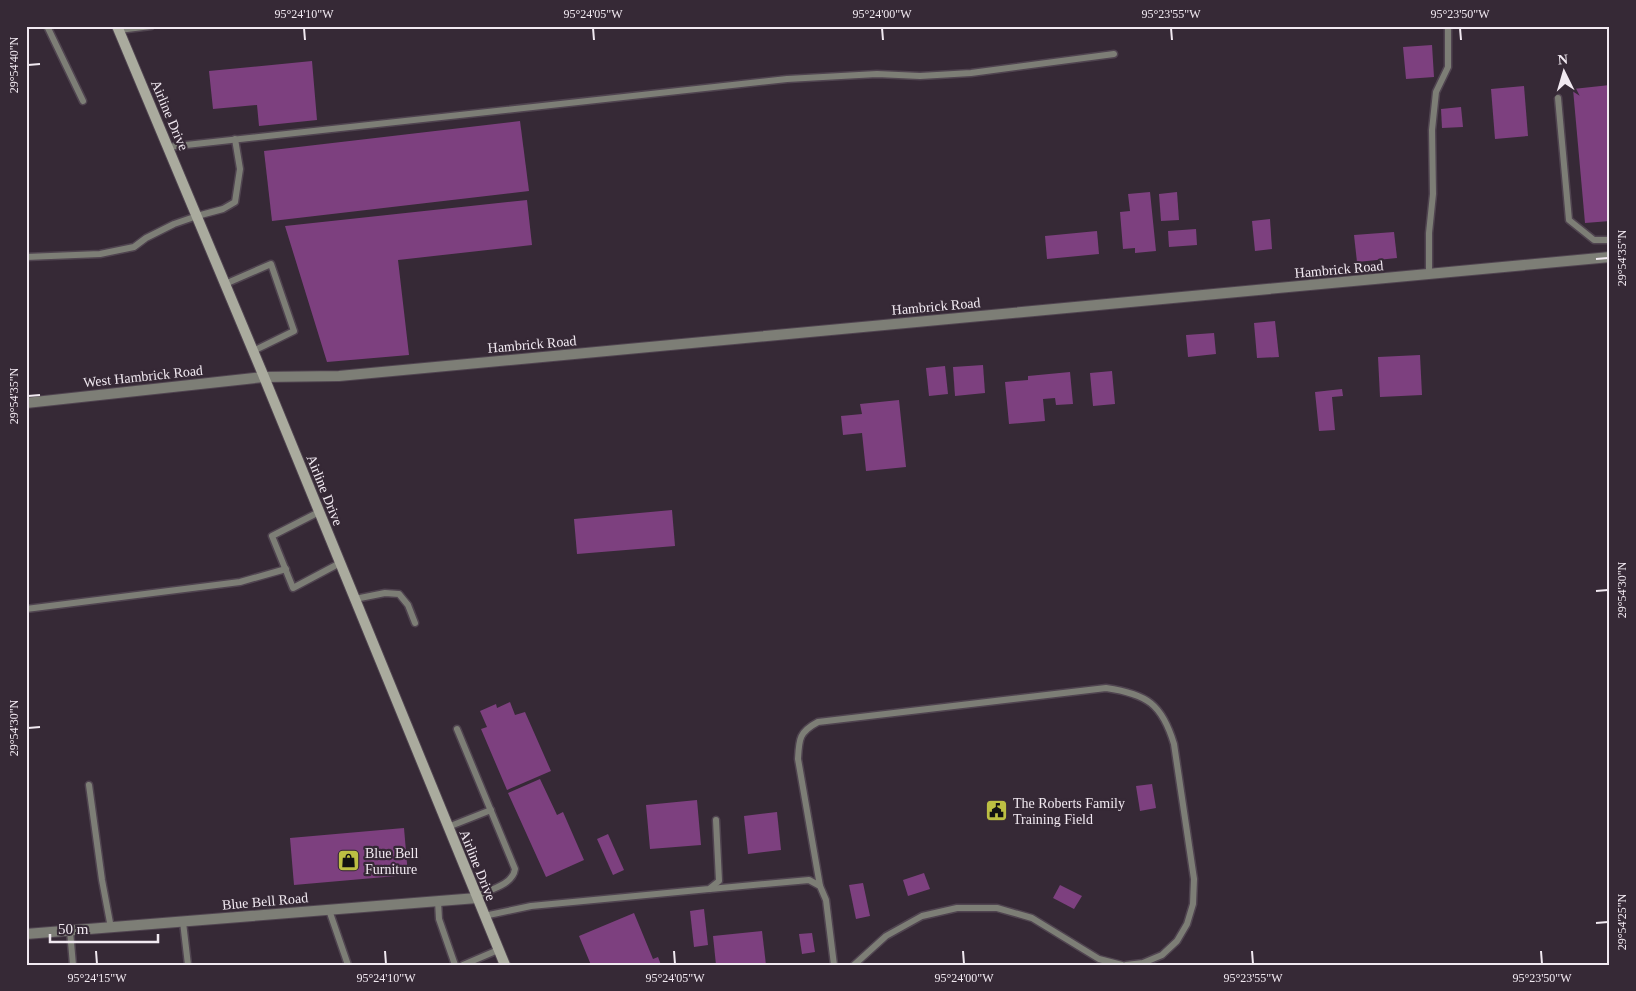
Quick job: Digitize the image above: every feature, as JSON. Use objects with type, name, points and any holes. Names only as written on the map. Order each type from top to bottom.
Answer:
[{"type":"main road","name":"Airline Drive","points":[[118,28],[264,377],[505,965]]},
{"type":"street","name":"Hambrick Road","points":[[264,377],[339,376],[1610,257]]},
{"type":"street","name":"West Hambrick Road","points":[[26,403],[264,377]]},
{"type":"street","name":"Blue Bell Road","points":[[26,934],[476,897]]},
{"type":"lane","points":[[47,26],[83,100]]},
{"type":"lane","points":[[118,28],[151,26]]},
{"type":"lane","points":[[1429,274],[1429,233],[1433,194],[1432,130],[1436,92],[1448,67],[1448,26]]},
{"type":"lane","points":[[168,147],[787,79],[877,74],[920,76],[971,73],[1114,54]]},
{"type":"lane","points":[[1558,98],[1568,220],[1594,240],[1610,240]]},
{"type":"lane","points":[[26,257],[100,254],[134,247],[153,234],[174,224],[223,209],[235,202],[240,169],[236,139]]},
{"type":"lane","points":[[225,284],[271,264],[294,331],[252,351]]},
{"type":"lane","points":[[319,512],[272,536],[293,588],[340,563]]},
{"type":"lane","points":[[26,609],[240,582],[286,569]]},
{"type":"lane","points":[[355,599],[385,593],[399,594],[408,605],[415,623]]},
{"type":"lane","points":[[834,965],[826,900],[820,886],[798,759],[799,741],[806,728],[818,722],[1106,688],[1127,691],[1145,698],[1161,713],[1174,744],[1194,879],[1194,904],[1187,924],[1177,941],[1162,955],[1143,964],[1124,965],[1099,959],[1032,918],[997,908],[957,908],[922,916],[886,936],[854,965]]},
{"type":"lane","points":[[458,729],[515,869],[514,876],[509,881],[476,897]]},
{"type":"lane","points":[[89,785],[102,880],[111,928]]},
{"type":"lane","points":[[448,827],[491,810]]},
{"type":"lane","points":[[709,889],[714,887],[719,881],[716,820]]},
{"type":"lane","points":[[484,916],[531,906],[809,880],[820,886]]},
{"type":"lane","points":[[438,901],[439,919],[455,965]]},
{"type":"lane","points":[[329,910],[348,965]]},
{"type":"lane","points":[[184,922],[188,965]]},
{"type":"lane","points":[[70,931],[73,965]]},
{"type":"lane","points":[[464,965],[498,950]]},
{"type":"building","points":[[1432,45],[1434,77],[1406,79],[1403,47]]},
{"type":"building","points":[[312,61],[317,120],[259,126],[257,105],[213,109],[209,71]]},
{"type":"building","points":[[1610,85],[1610,221],[1585,223],[1573,89]]},
{"type":"building","points":[[1524,86],[1528,136],[1495,139],[1491,89]]},
{"type":"building","points":[[1461,107],[1463,127],[1442,128],[1441,109]]},
{"type":"building","points":[[520,121],[529,191],[272,221],[264,151]]},
{"type":"building","points":[[1150,192],[1156,251],[1135,253],[1135,248],[1123,249],[1120,212],[1130,211],[1128,194]]},
{"type":"building","points":[[1177,192],[1179,220],[1161,221],[1159,194]]},
{"type":"building","points":[[527,200],[532,245],[398,260],[409,355],[327,362],[285,226]]},
{"type":"building","points":[[1270,219],[1272,249],[1255,251],[1252,221]]},
{"type":"building","points":[[1196,229],[1197,245],[1169,247],[1168,231]]},
{"type":"building","points":[[1097,231],[1099,254],[1047,259],[1045,236]]},
{"type":"building","points":[[1394,232],[1397,258],[1357,262],[1354,235]]},
{"type":"building","points":[[1275,321],[1279,357],[1257,358],[1254,323]]},
{"type":"building","points":[[1214,333],[1216,354],[1188,357],[1186,335]]},
{"type":"building","points":[[1420,355],[1422,395],[1380,397],[1378,357]]},
{"type":"building","points":[[983,365],[985,393],[955,396],[953,367]]},
{"type":"building","points":[[945,366],[948,394],[929,396],[926,368]]},
{"type":"building","points":[[1112,371],[1115,404],[1093,406],[1090,373]]},
{"type":"building","points":[[1070,372],[1073,404],[1056,405],[1055,398],[1043,399],[1045,421],[1009,424],[1005,382],[1028,380],[1028,376]]},
{"type":"building","points":[[1342,389],[1343,396],[1332,397],[1335,430],[1319,431],[1315,392]]},
{"type":"building","points":[[899,400],[906,467],[866,471],[862,433],[843,435],[841,416],[862,414],[860,404]]},
{"type":"building","points":[[672,510],[675,546],[577,554],[574,519]]},
{"type":"building","points":[[510,702],[515,715],[525,712],[551,771],[507,790],[481,729],[487,727],[480,711],[496,704],[497,708]]},
{"type":"building","points":[[540,779],[557,815],[563,812],[584,860],[546,877],[508,793]]},
{"type":"building","points":[[1152,784],[1156,808],[1140,811],[1136,786]]},
{"type":"building","points":[[697,800],[701,845],[650,849],[646,805]]},
{"type":"building","points":[[777,812],[781,850],[748,854],[744,816]]},
{"type":"building","points":[[404,828],[408,875],[294,885],[290,838]]},
{"type":"building","points":[[608,834],[624,870],[613,875],[597,839]]},
{"type":"building","points":[[924,873],[930,889],[908,896],[903,880]]},
{"type":"building","points":[[863,883],[870,916],[856,919],[849,885]]},
{"type":"building","points":[[1060,885],[1082,896],[1074,909],[1053,898]]},
{"type":"building","points":[[704,909],[708,945],[694,947],[690,911]]},
{"type":"building","points":[[634,913],[653,959],[658,957],[661,965],[591,965],[579,936]]},
{"type":"building","points":[[762,931],[766,965],[716,965],[713,936]]},
{"type":"building","points":[[812,933],[815,952],[802,954],[799,934]]},
{"type":"place","name":"The Roberts Family Training Field","points":[[997,811]]},
{"type":"place","name":"Blue Bell Furniture","points":[[349,861]]}]
